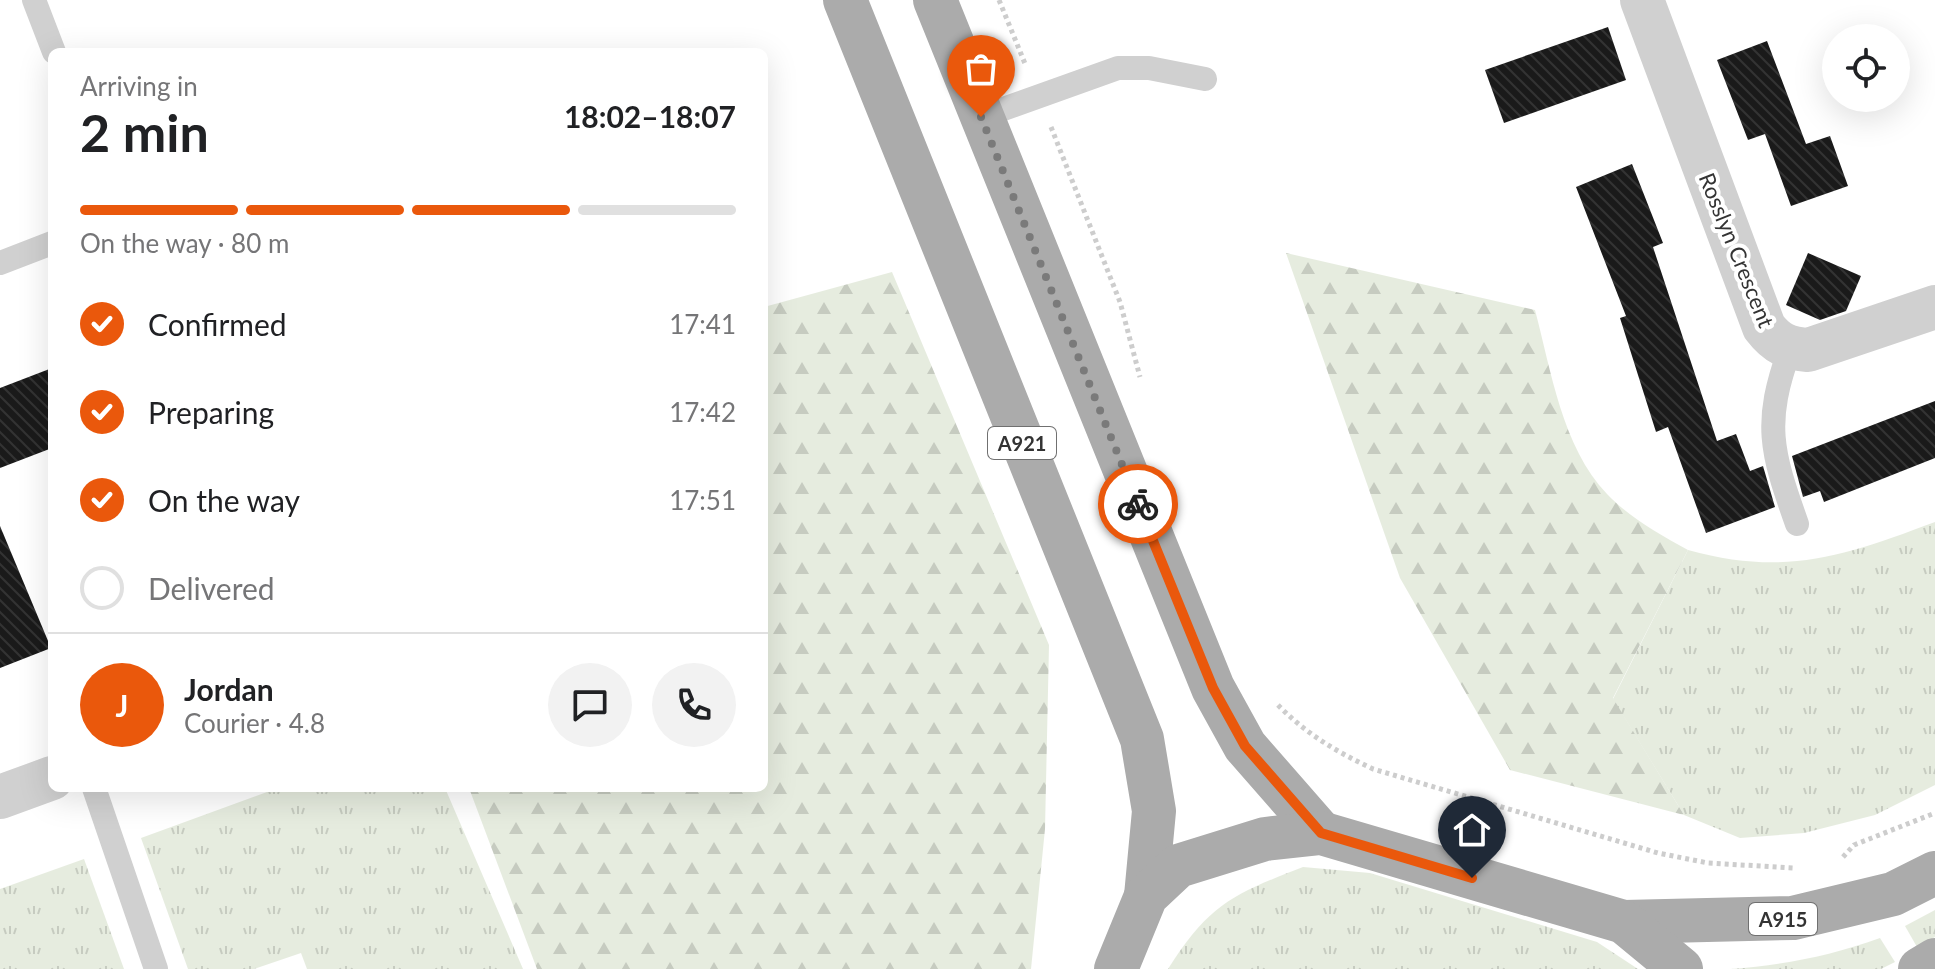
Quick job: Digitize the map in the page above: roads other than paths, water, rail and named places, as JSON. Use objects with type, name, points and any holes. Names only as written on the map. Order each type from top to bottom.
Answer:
[{"type":"main road","name":"A921","points":[[845,0],[1142,739],[1154,811],[1146,896],[1116,969]]},
{"type":"main road","points":[[935,0],[1213,688],[1245,746],[1321,833]]},
{"type":"main road","name":"A921","points":[[1146,896],[1178,866],[1265,839],[1321,833],[1624,922],[1681,969]]},
{"type":"main road","name":"A915","points":[[1624,922],[1793,918],[1893,894],[1935,873]]},
{"type":"main road","points":[[1920,969],[1935,960]]},
{"type":"street","name":"Rosslyn Crescent","points":[[1642,0],[1764,327],[1774,341],[1790,349],[1808,350],[1828,346],[1935,307]]},
{"type":"street","points":[[0,797],[48,779]]},
{"type":"lane","points":[[34,0],[52,48]]},
{"type":"lane","points":[[981,117],[1038,94],[1118,68],[1149,68],[1205,79]]},
{"type":"lane","points":[[0,263],[48,245]]},
{"type":"lane","points":[[1790,349],[1773,408],[1772,438],[1776,466],[1797,524]]},
{"type":"lane","points":[[95,792],[156,969]]}]
